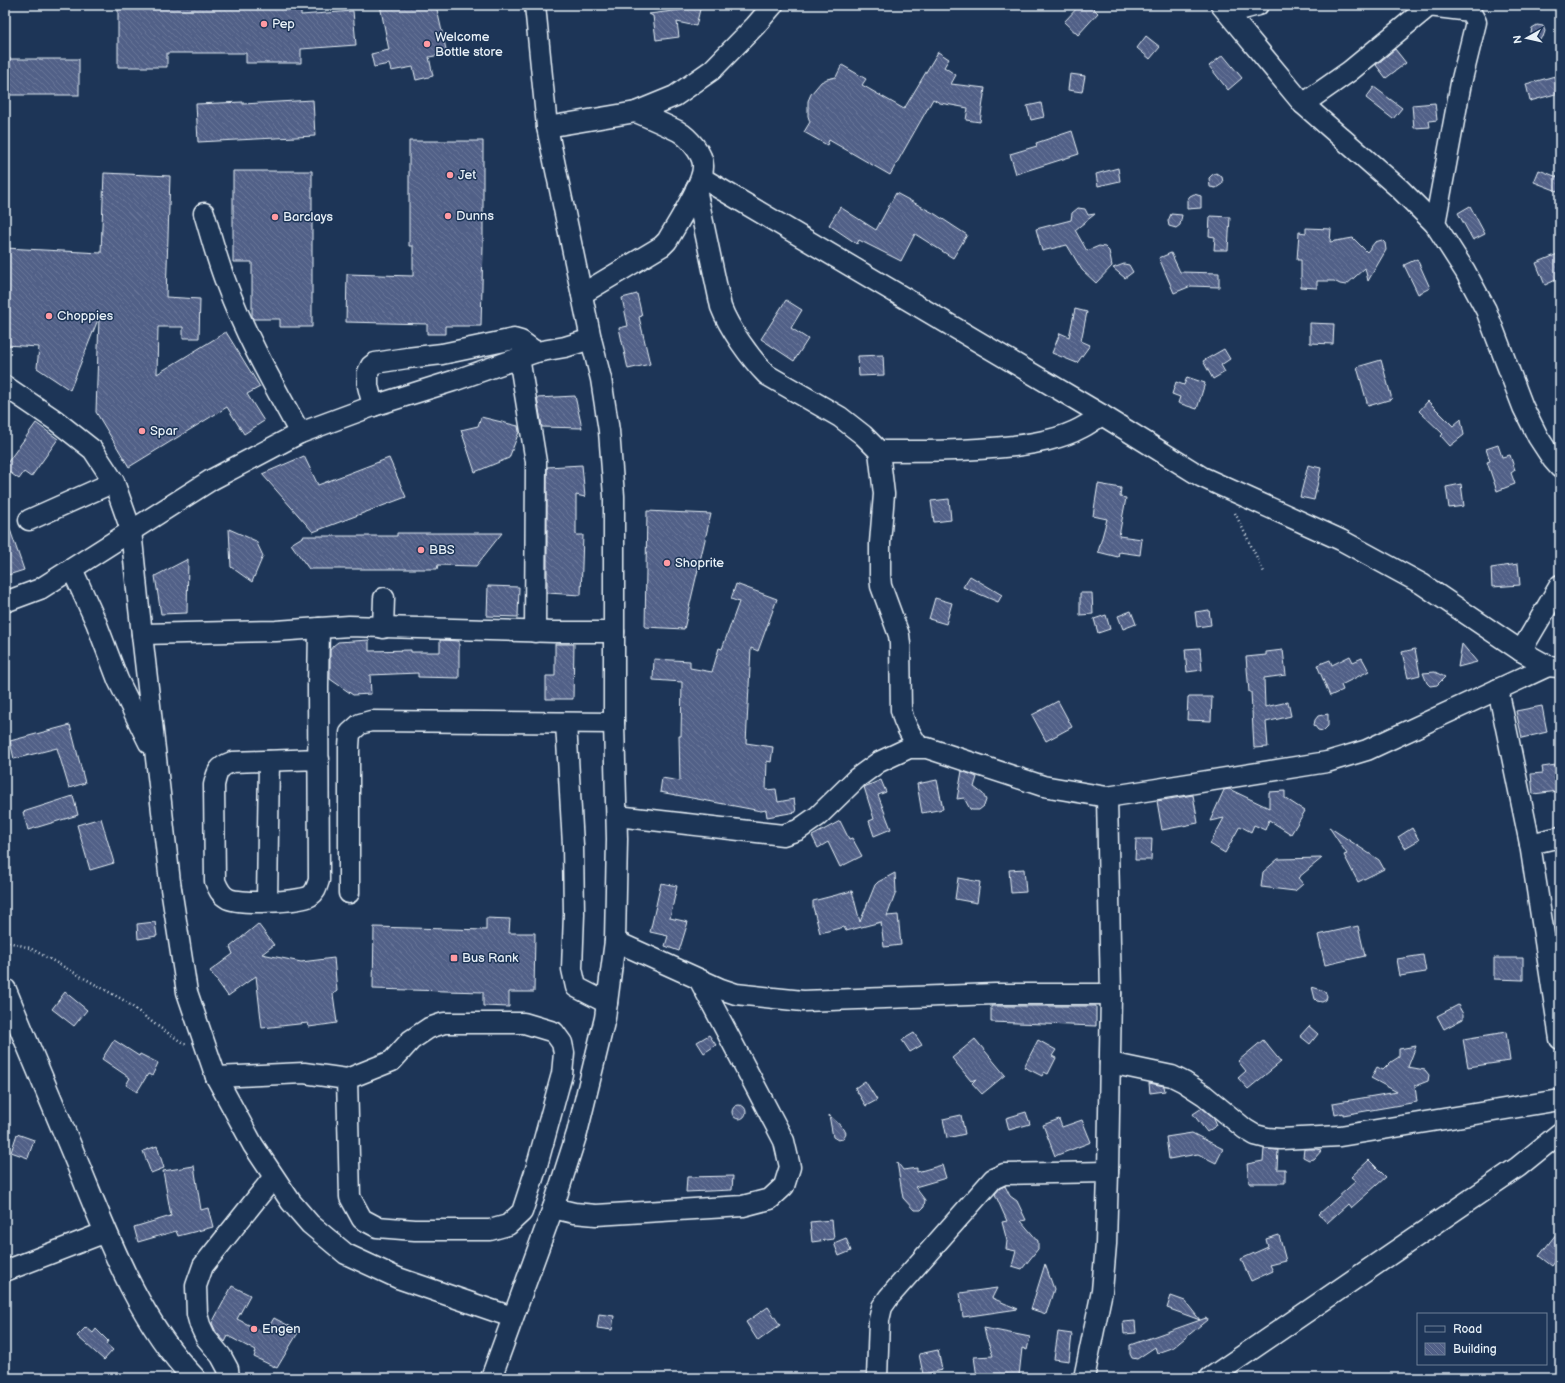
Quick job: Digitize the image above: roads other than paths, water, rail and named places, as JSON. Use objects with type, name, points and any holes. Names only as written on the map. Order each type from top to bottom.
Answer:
[{"type":"main road","points":[[5,990],[106,1232],[140,1303],[160,1336],[194,1378]]},
{"type":"street","points":[[491,1378],[553,1208],[577,1133],[607,1003],[615,941],[616,816],[614,723],[614,496],[609,431],[601,379],[591,340],[547,127],[535,5]]},
{"type":"street","points":[[547,127],[636,112],[675,96],[712,70],[755,26],[773,5]]},
{"type":"street","points":[[1224,9],[1258,5]]},
{"type":"street","points":[[1303,104],[1350,72],[1428,5],[1470,11],[1476,22],[1461,83],[1435,224]]},
{"type":"street","points":[[1224,9],[1303,104],[1400,189],[1435,224],[1465,271],[1486,310],[1523,407],[1538,437],[1560,468]]},
{"type":"street","points":[[582,294],[662,246],[667,241],[699,183],[704,166],[702,157],[691,143],[679,132],[636,112]]},
{"type":"street","points":[[699,183],[1102,415],[1202,477],[1341,540],[1422,584],[1521,651],[1554,667]]},
{"type":"street","points":[[699,183],[720,307],[725,318],[758,366],[773,378],[840,417],[863,435],[879,451],[884,494],[880,543],[881,586],[899,635],[901,710],[903,720],[907,730],[919,747]]},
{"type":"street","points":[[204,212],[225,282],[240,317],[300,433]]},
{"type":"street","points":[[373,406],[368,386],[368,372],[371,366],[376,363],[442,354],[514,339],[521,342],[528,355],[536,462],[536,632]]},
{"type":"street","points":[[5,602],[40,589],[211,480],[300,433],[373,406],[453,381],[528,355],[591,340]]},
{"type":"street","points":[[5,386],[55,420],[93,450],[114,482],[132,530],[142,634],[170,882],[187,992],[216,1077],[253,1145],[273,1178],[291,1202],[310,1224],[346,1254],[398,1278],[512,1317]]},
{"type":"street","points":[[879,451],[954,451],[990,449],[1028,444],[1057,438],[1081,428],[1102,415]]},
{"type":"street","points":[[29,520],[114,482]]},
{"type":"street","points":[[72,569],[96,622],[118,680],[156,757]]},
{"type":"street","points":[[1521,651],[1560,584]]},
{"type":"street","points":[[383,628],[384,598]]},
{"type":"street","points":[[142,634],[276,631],[349,626],[536,632],[614,632]]},
{"type":"street","points":[[318,759],[232,762],[222,765],[217,773],[214,785],[215,881],[219,892],[228,899],[237,902],[295,900],[309,896],[315,891],[319,880],[319,628]]},
{"type":"street","points":[[616,816],[783,835],[798,830],[818,816],[857,778],[879,762],[909,748],[919,747],[927,748],[1043,786],[1106,797],[1327,762],[1368,750],[1498,689],[1554,667]]},
{"type":"street","points":[[1498,689],[1530,844],[1560,1039]]},
{"type":"street","points":[[349,893],[349,747],[350,733],[360,724],[371,721],[614,723]]},
{"type":"street","points":[[566,723],[573,845],[574,914],[572,969],[576,987],[607,1003]]},
{"type":"street","points":[[267,901],[269,761]]},
{"type":"street","points":[[1084,1378],[1102,1291],[1106,1244],[1111,994],[1106,797]]},
{"type":"street","points":[[1530,844],[1560,837]]},
{"type":"street","points":[[615,941],[700,981],[736,994],[803,1001],[995,994],[1111,994]]},
{"type":"street","points":[[553,1208],[574,1213],[596,1215],[743,1206],[770,1199],[784,1186],[790,1166],[784,1141],[700,981]]},
{"type":"street","points":[[216,1077],[304,1073],[347,1079],[392,1061],[411,1040],[429,1028],[444,1023],[524,1023],[554,1032],[562,1043],[564,1053],[562,1074],[536,1169],[522,1212],[508,1225],[490,1230],[416,1230],[377,1227],[362,1219],[350,1197],[347,1079]]},
{"type":"street","points":[[1110,1062],[1172,1076],[1204,1095],[1245,1129],[1255,1135],[1266,1138],[1281,1139],[1340,1136],[1560,1100]]},
{"type":"street","points":[[1210,1378],[1518,1167],[1560,1133]]},
{"type":"street","points":[[877,1378],[879,1320],[882,1307],[889,1297],[993,1179],[1004,1174],[1108,1172]]},
{"type":"street","points":[[229,1378],[228,1369],[221,1356],[206,1338],[200,1325],[197,1314],[196,1286],[203,1266],[273,1178]]},
{"type":"street","points":[[5,1270],[106,1232]]},
{"type":"place","name":"Pep","points":[[264,24]]},
{"type":"place","name":"Welcome Bottle store","points":[[427,44]]},
{"type":"place","name":"Jet","points":[[450,175]]},
{"type":"place","name":"Dunns","points":[[448,216]]},
{"type":"place","name":"Barclays","points":[[275,217]]},
{"type":"place","name":"Choppies","points":[[49,316]]},
{"type":"place","name":"Spar","points":[[142,431]]},
{"type":"place","name":"BBS","points":[[421,550]]},
{"type":"place","name":"Shoprite","points":[[667,563]]},
{"type":"place","name":"Bus Rank","points":[[454,958]]},
{"type":"place","name":"Engen","points":[[254,1329]]}]
